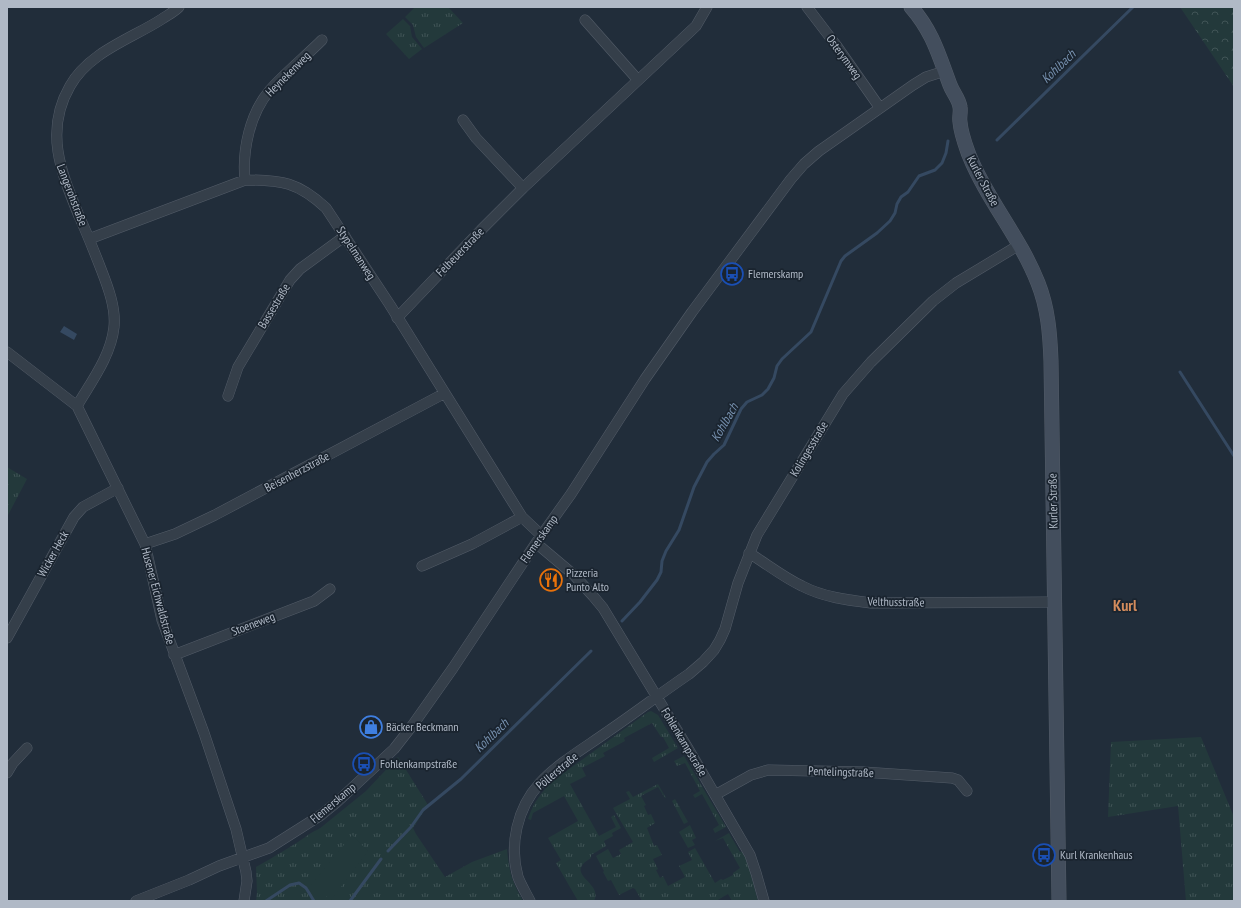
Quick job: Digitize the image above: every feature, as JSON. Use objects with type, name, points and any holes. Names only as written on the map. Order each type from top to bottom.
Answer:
[{"type":"main road","name":"Kurler Straße","points":[[912,7],[934,40],[951,87],[958,99],[961,109],[960,122],[964,141],[977,174],[1019,245],[1040,288],[1050,331],[1059,901]]},
{"type":"street","name":"Langerohstraße","points":[[77,406],[111,346],[114,327],[113,307],[105,279],[71,197],[58,160],[56,132],[57,120],[62,102],[70,85],[86,65],[104,52],[154,24],[180,7]]},
{"type":"street","name":"Felheuerstraße","points":[[397,318],[523,188],[696,26],[707,7]]},
{"type":"street","name":"Osterymweg","points":[[807,7],[880,108]]},
{"type":"street","points":[[585,20],[638,80]]},
{"type":"street","name":"Heynekenweg","points":[[245,180],[244,170],[251,126],[261,103],[270,90],[322,40]]},
{"type":"street","name":"Flemerskamp","points":[[136,901],[189,880],[219,866],[269,848],[314,821],[337,802],[394,749],[453,668],[645,379],[692,312],[790,179],[819,151],[913,84],[926,77],[945,71]]},
{"type":"street","points":[[463,120],[476,138],[523,188]]},
{"type":"street","name":"Stypelmanweg","points":[[89,238],[245,180],[270,180],[285,182],[300,188],[314,197],[326,208],[345,236],[538,539]]},
{"type":"street","name":"Bassestraße","points":[[228,396],[238,367],[290,280],[300,269],[345,236]]},
{"type":"street","name":"Kolingesstraße","points":[[656,696],[693,670],[714,650],[725,629],[738,583],[757,534],[839,401],[848,389],[872,362],[933,301],[956,283],[1019,245]]},
{"type":"street","name":"Husener Eichwaldstraße","points":[[7,352],[77,406],[145,544],[162,620],[204,733],[236,829],[247,881],[244,901]]},
{"type":"street","name":"Beisenherzstraße","points":[[145,544],[175,534],[215,515],[445,393]]},
{"type":"street","name":"Wicker Heck","points":[[7,638],[74,517],[83,507],[118,488]]},
{"type":"street","points":[[422,566],[472,544],[522,516]]},
{"type":"street","name":"Fohlenkampstraße","points":[[538,539],[574,575],[610,618],[750,855],[764,901]]},
{"type":"street","name":"Velthusstraße","points":[[749,553],[802,587],[820,594],[852,601],[871,603],[1054,602]]},
{"type":"street","name":"Stoeneweg","points":[[174,655],[314,601],[330,589]]},
{"type":"street","name":"Pöllerstraße","points":[[530,901],[519,878],[514,852],[515,837],[521,814],[533,792],[541,782],[569,759],[609,732],[656,696]]},
{"type":"street","points":[[7,774],[13,763],[27,748]]},
{"type":"street","name":"Pentelingstraße","points":[[715,795],[751,775],[768,770],[863,772],[952,778],[958,780],[966,791]]},
{"type":"green space","points":[[415,7],[448,7],[463,23],[424,48],[416,37],[413,25],[405,17]]},
{"type":"green space","points":[[1180,7],[1234,7],[1234,87]]},
{"type":"green space","points":[[403,19],[410,26],[412,37],[422,49],[409,59],[386,34]]},
{"type":"green space","points":[[7,467],[27,479],[7,517]]},
{"type":"green space","points":[[651,711],[658,715],[678,748],[654,762],[652,758],[669,748],[663,737],[661,737],[652,723],[624,738],[625,741],[603,753],[605,756],[582,768],[586,776],[570,784],[599,836],[616,827],[611,817],[614,815],[621,828],[612,833],[613,836],[604,841],[606,846],[591,855],[591,858],[583,864],[581,869],[582,874],[594,889],[596,894],[594,901],[578,901],[556,863],[561,860],[548,838],[578,821],[564,796],[533,813],[531,820],[528,819],[530,813],[538,798],[554,780]]},
{"type":"green space","points":[[1201,737],[1234,817],[1234,901],[1186,901],[1178,806],[1108,817],[1111,742]]},
{"type":"green space","points":[[684,756],[726,827],[715,833],[713,829],[719,825],[702,794],[695,798],[693,795],[700,791],[685,763],[677,766],[674,761]]},
{"type":"green space","points":[[398,757],[428,805],[413,828],[445,877],[472,862],[507,849],[512,876],[523,901],[256,901],[256,867],[322,826],[366,791]]},
{"type":"green space","points":[[658,784],[666,798],[658,787],[641,796],[646,805],[644,806],[648,815],[651,814],[655,823],[647,828],[654,846],[657,845],[662,855],[653,859],[658,869],[656,870],[660,878],[663,876],[668,886],[685,877],[679,866],[692,860],[688,852],[695,848],[715,883],[721,879],[723,880],[733,875],[733,873],[740,868],[723,838],[715,841],[729,833],[740,852],[743,851],[758,901],[732,901],[728,894],[716,901],[642,901],[633,888],[619,895],[611,880],[608,881],[596,856],[608,849],[613,858],[621,854],[619,850],[633,842],[613,808],[630,799],[626,792],[629,791],[633,797]]},
{"type":"green space","points":[[675,799],[688,822],[684,824],[672,801]]},
{"type":"green space","points":[[690,825],[696,838],[692,840],[695,845],[688,848],[679,832]]},
{"type":"green space","points":[[352,835],[368,851],[331,900],[311,885]]},
{"type":"water","points":[[64,326],[77,334],[74,340],[60,332]]},
{"type":"waterway","name":"Kohlbach","points":[[997,140],[1133,7]]},
{"type":"waterway","name":"Kohlbach","points":[[622,621],[640,602],[657,580],[661,572],[662,561],[666,551],[679,530],[694,487],[707,462],[724,445],[741,409],[747,402],[762,395],[768,389],[774,378],[777,366],[782,359],[811,332],[841,261],[845,256],[877,233],[890,221],[895,213],[897,204],[901,197],[908,192],[919,176],[935,170],[942,163],[946,153],[948,141]]},
{"type":"waterway","points":[[1180,372],[1234,456]]},
{"type":"waterway","name":"Kohlbach","points":[[388,851],[411,827],[423,810],[461,779],[591,651]]},
{"type":"waterway","name":"Kohlbach","points":[[350,901],[381,859]]},
{"type":"waterway","name":"Kohlbach","points":[[266,901],[290,885],[299,883],[306,888],[314,901]]},
{"type":"place","name":"Flemerskamp","points":[[732,274]]},
{"type":"place","name":"Pizzeria Punto Alto","points":[[551,580]]},
{"type":"place","name":"Bäcker Beckmann","points":[[371,727]]},
{"type":"place","name":"Fohlenkampstraße","points":[[364,764]]},
{"type":"place","name":"Kurl Krankenhaus","points":[[1044,855]]},
{"type":"district","name":"Kurl","points":[[1125,605]]}]
